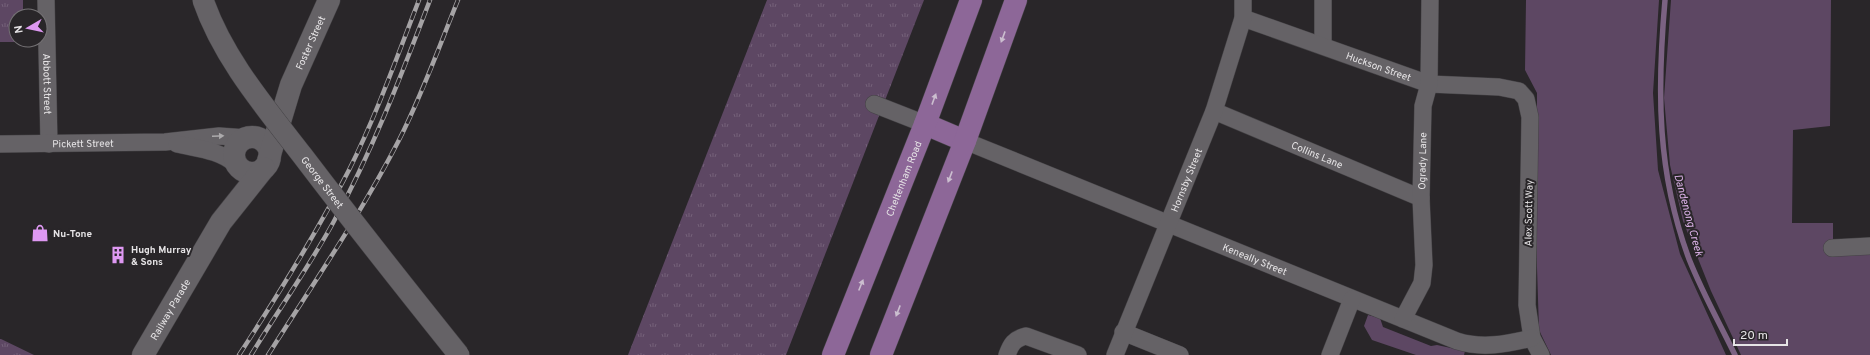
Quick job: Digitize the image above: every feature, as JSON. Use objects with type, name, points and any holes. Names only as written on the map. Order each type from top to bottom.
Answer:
[{"type":"main road","name":"Foster Street","points":[[266,165],[291,85],[329,0]]},
{"type":"main road","name":"Cheltenham Road","points":[[833,355],[925,124],[971,0]]},
{"type":"main road","points":[[881,355],[965,141],[1016,0]]},
{"type":"main road","name":"Foster Street","points":[[248,137],[267,122],[291,85]]},
{"type":"main road","points":[[925,124],[965,141]]},
{"type":"main road","points":[[248,137],[259,137],[267,145],[269,154],[266,165],[257,172],[247,173],[235,165],[235,149],[238,144],[248,137]]},
{"type":"main road","name":"Railway Parade","points":[[221,222],[235,165]]},
{"type":"main road","name":"Railway Parade","points":[[143,355],[221,222],[266,165]]},
{"type":"street","name":"Abbott Street","points":[[46,0],[49,144]]},
{"type":"street","name":"George Street","points":[[203,0],[224,45],[251,88],[374,249],[459,355]]},
{"type":"street","name":"Hornsby Street","points":[[1115,355],[1123,332],[1214,111],[1243,18],[1243,0]]},
{"type":"street","points":[[1323,0],[1323,46]]},
{"type":"street","name":"Ogrady Lane","points":[[1403,319],[1422,283],[1424,265],[1421,198],[1423,106],[1429,84],[1430,0]]},
{"type":"street","name":"Huckson Street","points":[[1243,18],[1429,84],[1498,87],[1519,92]]},
{"type":"street","name":"Alex Scott Way","points":[[1519,92],[1526,99],[1530,117],[1527,305],[1532,338]]},
{"type":"street","points":[[874,104],[925,124]]},
{"type":"street","name":"Collins Lane","points":[[1214,111],[1421,198]]},
{"type":"street","name":"Pickett Street","points":[[0,144],[165,142],[219,136],[248,137]]},
{"type":"street","name":"Keneally Street","points":[[965,141],[1450,338],[1472,345],[1494,346],[1532,338]]},
{"type":"street","name":"Pickett Street","points":[[165,142],[217,152],[226,157],[235,165]]},
{"type":"street","points":[[1832,248],[1870,246]]},
{"type":"street","points":[[1330,355],[1352,299]]},
{"type":"street","points":[[1123,332],[1180,355]]},
{"type":"street","points":[[1007,355],[1012,342],[1026,336],[1078,355]]},
{"type":"street","points":[[1532,338],[1541,355]]},
{"type":"green space","points":[[0,0],[23,0],[23,8],[8,8],[8,42],[0,42]]},
{"type":"green space","points":[[767,0],[924,0],[786,355],[628,355]]},
{"type":"green space","points":[[1526,0],[1659,0],[1653,93],[1658,170],[1680,254],[1726,355],[1551,355],[1539,330],[1537,268],[1537,93],[1525,70]]},
{"type":"green space","points":[[1671,0],[1831,0],[1830,126],[1793,130],[1792,223],[1833,223],[1833,256],[1870,254],[1870,355],[1741,355],[1711,291],[1683,221],[1670,165],[1664,98]]},
{"type":"green space","points":[[1368,315],[1380,318],[1383,327],[1431,346],[1437,345],[1465,351],[1464,355],[1416,355],[1372,340],[1364,326]]},
{"type":"green space","points":[[1,339],[34,355],[0,355]]},
{"type":"waterway","name":"Dandenong Creek","points":[[1665,0],[1662,34],[1661,99],[1665,163],[1671,195],[1678,227],[1689,259],[1705,296],[1735,355]]},
{"type":"railway","points":[[239,355],[296,264],[349,170],[377,108],[419,0]]},
{"type":"railway","points":[[251,355],[333,223],[361,169],[430,0]]},
{"type":"railway","points":[[268,355],[369,195],[399,140],[430,71],[458,0]]},
{"type":"place","name":"Nu-Tone","points":[[40,233]]},
{"type":"place","name":"Hugh Murray & Sons","points":[[118,255]]}]
